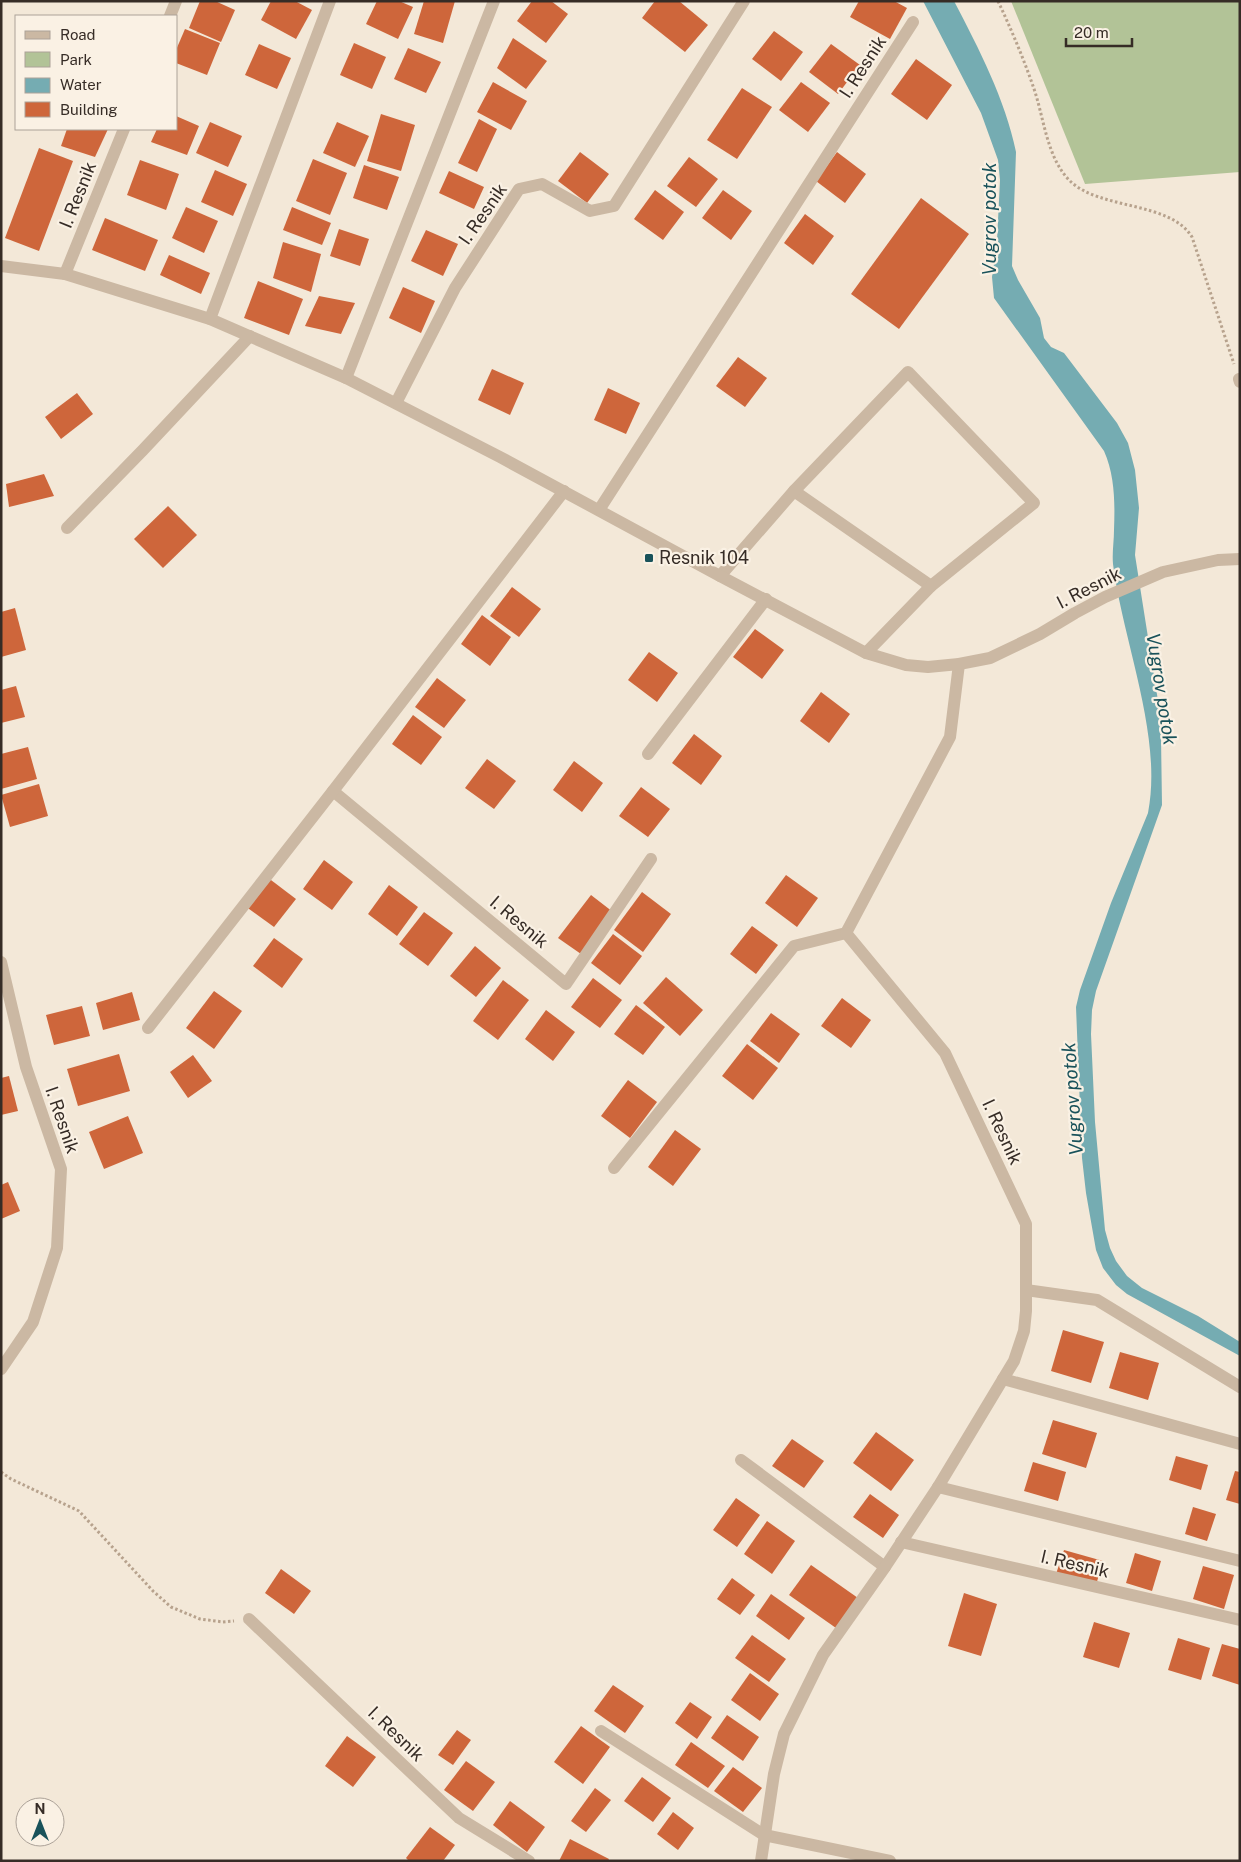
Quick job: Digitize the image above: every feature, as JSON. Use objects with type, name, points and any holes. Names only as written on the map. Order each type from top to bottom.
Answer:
[{"type":"street","points":[[170,15],[176,1]]},
{"type":"street","points":[[210,319],[330,1]]},
{"type":"street","points":[[346,378],[494,1]]},
{"type":"street","name":"I. Resnik","points":[[396,403],[455,288],[519,189],[542,184],[590,211],[614,206],[744,1]]},
{"type":"street","name":"I. Resnik","points":[[599,510],[913,22]]},
{"type":"street","name":"I. Resnik","points":[[65,274],[124,130]]},
{"type":"street","name":"I. Resnik","points":[[1,266],[65,274],[210,319],[346,378],[564,491],[866,653],[906,665],[928,667],[960,664],[990,658],[1040,634],[1105,597],[1163,572],[1218,560],[1240,559]]},
{"type":"street","points":[[67,528],[250,336]]},
{"type":"street","points":[[720,576],[794,491],[908,372],[1034,503],[931,586],[866,653]]},
{"type":"street","points":[[148,1028],[564,491]]},
{"type":"street","points":[[794,491],[931,586]]},
{"type":"street","points":[[648,754],[766,599]]},
{"type":"street","points":[[614,1168],[794,946],[846,933],[950,737],[960,664]]},
{"type":"street","name":"I. Resnik","points":[[333,791],[566,984],[651,859]]},
{"type":"street","name":"I. Resnik","points":[[761,1861],[774,1774],[784,1734],[823,1654],[886,1567],[938,1487],[1014,1360],[1024,1331],[1026,1224],[946,1053],[846,933]]},
{"type":"street","name":"I. Resnik","points":[[1,962],[26,1067],[61,1169],[57,1248],[33,1322],[1,1369]]},
{"type":"street","points":[[1026,1290],[1097,1300],[1240,1387]]},
{"type":"street","points":[[1003,1379],[1240,1444]]},
{"type":"street","points":[[741,1460],[886,1567]]},
{"type":"street","points":[[938,1487],[1240,1561]]},
{"type":"street","name":"I. Resnik","points":[[902,1542],[1240,1620]]},
{"type":"street","name":"I. Resnik","points":[[249,1619],[459,1818],[529,1861]]},
{"type":"street","points":[[601,1731],[764,1835],[890,1861]]},
{"type":"path","points":[[998,1],[1009,24],[1033,87],[1059,167],[1071,182],[1090,193],[1172,219],[1186,228],[1192,237],[1239,381]]},
{"type":"path","points":[[1,1472],[79,1511],[153,1591],[172,1607],[200,1619],[223,1622],[249,1619]]},
{"type":"green space","points":[[1011,1],[1240,1],[1240,172],[1085,184]]},
{"type":"water","points":[[923,1],[954,1],[973,37],[998,94],[1016,152],[1012,266],[1040,318],[1044,338],[1051,347],[1064,353],[1117,423],[1128,443],[1135,470],[1139,508],[1135,555],[1159,707],[1162,805],[1096,991],[1092,1010],[1091,1034],[1095,1122],[1105,1230],[1116,1261],[1127,1276],[1142,1288],[1198,1316],[1240,1342],[1240,1356],[1127,1294],[1116,1285],[1103,1268],[1096,1250],[1082,1158],[1076,1007],[1080,990],[1111,903],[1148,813],[1151,783],[1146,721],[1113,564],[1114,500],[1108,460],[1104,451],[994,298],[992,277],[997,241],[1000,180],[998,160],[981,113]]},
{"type":"building","points":[[200,1],[215,1],[235,10],[221,42],[189,28]]},
{"type":"building","points":[[271,1],[295,1],[312,10],[296,39],[261,20]]},
{"type":"building","points":[[377,1],[399,1],[413,7],[398,39],[366,24]]},
{"type":"building","points":[[424,1],[455,1],[443,43],[414,34]]},
{"type":"building","points":[[532,1],[551,1],[568,14],[546,43],[517,21]]},
{"type":"building","points":[[655,1],[679,1],[708,25],[685,52],[642,18]]},
{"type":"building","points":[[859,1],[894,1],[907,8],[890,39],[850,17]]},
{"type":"building","points":[[185,29],[220,43],[207,75],[178,64],[178,45]]},
{"type":"building","points":[[774,31],[803,52],[781,81],[752,59]]},
{"type":"building","points":[[513,38],[547,61],[526,89],[497,68]]},
{"type":"building","points":[[354,43],[386,57],[372,89],[340,75]]},
{"type":"building","points":[[259,44],[291,58],[277,89],[245,75]]},
{"type":"building","points":[[831,44],[860,65],[838,94],[809,72]]},
{"type":"building","points":[[408,48],[441,62],[426,93],[394,79]]},
{"type":"building","points":[[916,59],[952,85],[927,120],[891,94]]},
{"type":"building","points":[[493,82],[527,101],[511,130],[477,112]]},
{"type":"building","points":[[801,82],[830,103],[808,132],[779,110]]},
{"type":"building","points":[[742,88],[772,107],[737,159],[707,140]]},
{"type":"building","points":[[381,114],[415,125],[401,171],[367,161]]},
{"type":"building","points":[[178,117],[199,126],[187,155],[151,142],[157,130],[178,130]]},
{"type":"building","points":[[479,119],[497,129],[477,172],[458,163]]},
{"type":"building","points":[[210,122],[242,136],[228,167],[196,153]]},
{"type":"building","points":[[337,122],[369,136],[355,167],[323,153]]},
{"type":"building","points":[[67,130],[108,130],[95,157],[61,146]]},
{"type":"building","points":[[39,148],[73,161],[39,251],[5,238]]},
{"type":"building","points":[[580,152],[609,174],[587,203],[558,181]]},
{"type":"building","points":[[837,152],[866,174],[845,203],[816,181]]},
{"type":"building","points":[[689,157],[718,179],[696,207],[667,186]]},
{"type":"building","points":[[313,159],[347,173],[330,215],[296,201]]},
{"type":"building","points":[[140,160],[179,174],[166,210],[127,195]]},
{"type":"building","points":[[364,165],[399,177],[387,210],[353,198]]},
{"type":"building","points":[[215,170],[247,184],[233,216],[201,202]]},
{"type":"building","points":[[449,171],[484,187],[474,209],[439,193]]},
{"type":"building","points":[[655,190],[684,212],[663,240],[634,219]]},
{"type":"building","points":[[723,190],[752,211],[731,240],[702,218]]},
{"type":"building","points":[[921,198],[969,234],[899,329],[851,294]]},
{"type":"building","points":[[186,207],[218,221],[204,253],[172,238]]},
{"type":"building","points":[[292,207],[331,223],[322,245],[283,230]]},
{"type":"building","points":[[805,214],[834,236],[813,265],[784,243]]},
{"type":"building","points":[[105,218],[158,240],[145,271],[92,250]]},
{"type":"building","points":[[339,229],[369,239],[360,266],[330,256]]},
{"type":"building","points":[[426,230],[458,244],[443,276],[411,261]]},
{"type":"building","points":[[283,242],[321,254],[311,292],[273,278]]},
{"type":"building","points":[[169,255],[210,273],[201,294],[160,275]]},
{"type":"building","points":[[258,281],[303,299],[289,335],[244,318]]},
{"type":"building","points":[[403,287],[435,301],[421,333],[389,318]]},
{"type":"building","points":[[319,296],[355,303],[341,334],[305,326]]},
{"type":"building","points":[[738,357],[767,378],[745,407],[716,386]]},
{"type":"building","points":[[492,369],[524,383],[510,415],[478,400]]},
{"type":"building","points":[[608,388],[640,403],[626,434],[594,420]]},
{"type":"building","points":[[77,393],[93,414],[61,439],[45,417]]},
{"type":"building","points":[[44,474],[54,496],[9,507],[6,484]]},
{"type":"building","points":[[168,506],[197,535],[163,568],[134,539]]},
{"type":"building","points":[[512,587],[541,609],[519,637],[490,616]]},
{"type":"building","points":[[15,608],[26,650],[1,657],[1,612]]},
{"type":"building","points":[[482,615],[511,637],[490,666],[461,644]]},
{"type":"building","points":[[755,629],[784,650],[762,679],[733,657]]},
{"type":"building","points":[[649,652],[678,673],[657,702],[628,680]]},
{"type":"building","points":[[437,678],[466,700],[444,728],[415,707]]},
{"type":"building","points":[[16,686],[25,717],[1,723],[1,690]]},
{"type":"building","points":[[821,692],[850,714],[829,743],[800,721]]},
{"type":"building","points":[[413,715],[442,737],[421,765],[392,744]]},
{"type":"building","points":[[694,734],[722,756],[701,785],[672,763]]},
{"type":"building","points":[[28,747],[37,779],[1,789],[1,754]]},
{"type":"building","points":[[487,759],[516,781],[494,809],[465,788]]},
{"type":"building","points":[[574,761],[603,783],[582,812],[553,790]]},
{"type":"building","points":[[39,784],[48,816],[10,827],[1,795]]},
{"type":"building","points":[[641,787],[670,809],[648,837],[619,816]]},
{"type":"building","points":[[324,860],[353,882],[332,910],[303,889]]},
{"type":"building","points":[[786,875],[818,898],[797,927],[765,903]]},
{"type":"building","points":[[267,877],[296,899],[274,927],[245,906]]},
{"type":"building","points":[[389,885],[418,907],[397,936],[368,914]]},
{"type":"building","points":[[642,892],[671,914],[643,952],[614,930]]},
{"type":"building","points":[[591,895],[613,912],[581,954],[558,938]]},
{"type":"building","points":[[424,912],[453,933],[428,966],[399,944]]},
{"type":"building","points":[[752,926],[778,945],[756,974],[730,954]]},
{"type":"building","points":[[613,934],[642,956],[620,985],[591,963]]},
{"type":"building","points":[[274,938],[303,959],[282,988],[253,966]]},
{"type":"building","points":[[475,946],[501,968],[476,997],[450,976]]},
{"type":"building","points":[[666,977],[703,1010],[680,1036],[643,1003]]},
{"type":"building","points":[[593,978],[622,1000],[600,1028],[571,1007]]},
{"type":"building","points":[[503,980],[529,1000],[498,1040],[473,1021]]},
{"type":"building","points":[[214,991],[242,1011],[214,1049],[186,1028]]},
{"type":"building","points":[[132,992],[140,1020],[103,1030],[96,1003]]},
{"type":"building","points":[[842,998],[871,1020],[851,1048],[821,1026]]},
{"type":"building","points":[[636,1005],[665,1027],[643,1055],[614,1034]]},
{"type":"building","points":[[82,1006],[90,1036],[54,1045],[46,1015]]},
{"type":"building","points":[[546,1010],[575,1032],[553,1061],[525,1039]]},
{"type":"building","points":[[771,1013],[800,1034],[779,1063],[750,1041]]},
{"type":"building","points":[[747,1044],[778,1068],[753,1100],[722,1076]]},
{"type":"building","points":[[119,1054],[130,1091],[78,1106],[67,1069]]},
{"type":"building","points":[[193,1055],[212,1081],[188,1098],[170,1072]]},
{"type":"building","points":[[9,1076],[18,1111],[1,1115],[1,1078]]},
{"type":"building","points":[[628,1080],[657,1102],[630,1138],[601,1116]]},
{"type":"building","points":[[128,1116],[143,1153],[104,1169],[89,1132]]},
{"type":"building","points":[[675,1130],[701,1149],[673,1186],[648,1167]]},
{"type":"building","points":[[8,1182],[20,1211],[1,1219],[1,1185]]},
{"type":"building","points":[[1063,1330],[1104,1342],[1091,1383],[1051,1371]]},
{"type":"building","points":[[1120,1352],[1159,1363],[1148,1400],[1109,1388]]},
{"type":"building","points":[[1053,1420],[1097,1433],[1086,1468],[1042,1454]]},
{"type":"building","points":[[876,1432],[914,1460],[891,1491],[853,1463]]},
{"type":"building","points":[[792,1439],[824,1461],[804,1488],[772,1466]]},
{"type":"building","points":[[1176,1456],[1208,1465],[1201,1490],[1169,1480]]},
{"type":"building","points":[[1033,1462],[1066,1472],[1058,1501],[1024,1491]]},
{"type":"building","points":[[1235,1471],[1240,1472],[1240,1504],[1226,1500]]},
{"type":"building","points":[[870,1494],[899,1515],[883,1538],[853,1517]]},
{"type":"building","points":[[736,1498],[760,1515],[737,1547],[713,1530]]},
{"type":"building","points":[[1193,1507],[1216,1514],[1207,1541],[1185,1534]]},
{"type":"building","points":[[767,1521],[795,1541],[772,1574],[744,1554]]},
{"type":"building","points":[[1064,1550],[1103,1561],[1096,1585],[1056,1574]]},
{"type":"building","points":[[1135,1553],[1161,1561],[1152,1591],[1126,1583]]},
{"type":"building","points":[[811,1565],[858,1598],[836,1628],[789,1595]]},
{"type":"building","points":[[1203,1566],[1234,1575],[1224,1609],[1193,1599]]},
{"type":"building","points":[[281,1569],[311,1591],[294,1614],[265,1593]]},
{"type":"building","points":[[732,1578],[755,1595],[740,1615],[717,1599]]},
{"type":"building","points":[[964,1593],[997,1604],[981,1656],[948,1646]]},
{"type":"building","points":[[771,1594],[805,1618],[789,1640],[756,1616]]},
{"type":"building","points":[[1094,1622],[1130,1633],[1119,1668],[1083,1657]]},
{"type":"building","points":[[752,1635],[786,1659],[769,1682],[735,1658]]},
{"type":"building","points":[[1178,1638],[1210,1648],[1201,1680],[1168,1670]]},
{"type":"building","points":[[1222,1644],[1240,1649],[1240,1685],[1212,1676]]},
{"type":"building","points":[[750,1673],[779,1694],[760,1721],[731,1700]]},
{"type":"building","points":[[613,1685],[644,1706],[625,1733],[594,1711]]},
{"type":"building","points":[[690,1702],[712,1717],[697,1739],[675,1723]]},
{"type":"building","points":[[727,1715],[759,1737],[743,1761],[711,1738]]},
{"type":"building","points":[[581,1726],[610,1747],[583,1784],[554,1762]]},
{"type":"building","points":[[457,1730],[471,1740],[453,1765],[438,1755]]},
{"type":"building","points":[[347,1736],[376,1757],[353,1787],[325,1766]]},
{"type":"building","points":[[691,1742],[725,1766],[708,1788],[675,1765]]},
{"type":"building","points":[[466,1761],[495,1782],[473,1811],[444,1790]]},
{"type":"building","points":[[733,1767],[762,1788],[743,1812],[714,1791]]},
{"type":"building","points":[[642,1777],[671,1798],[653,1822],[624,1801]]},
{"type":"building","points":[[595,1788],[611,1800],[586,1832],[571,1821]]},
{"type":"building","points":[[510,1801],[545,1827],[527,1852],[493,1825]]},
{"type":"building","points":[[673,1812],[694,1828],[678,1850],[657,1834]]},
{"type":"building","points":[[430,1827],[455,1845],[443,1861],[409,1861],[406,1858]]},
{"type":"building","points":[[570,1839],[609,1859],[608,1861],[559,1861]]},
{"type":"place","name":"Resnik 104","points":[[649,558]]},
{"type":"water label","name":"Vugrov potok","points":[[989,219]]},
{"type":"water label","name":"Vugrov potok","points":[[1162,689]]},
{"type":"water label","name":"Vugrov potok","points":[[1072,1099]]}]
